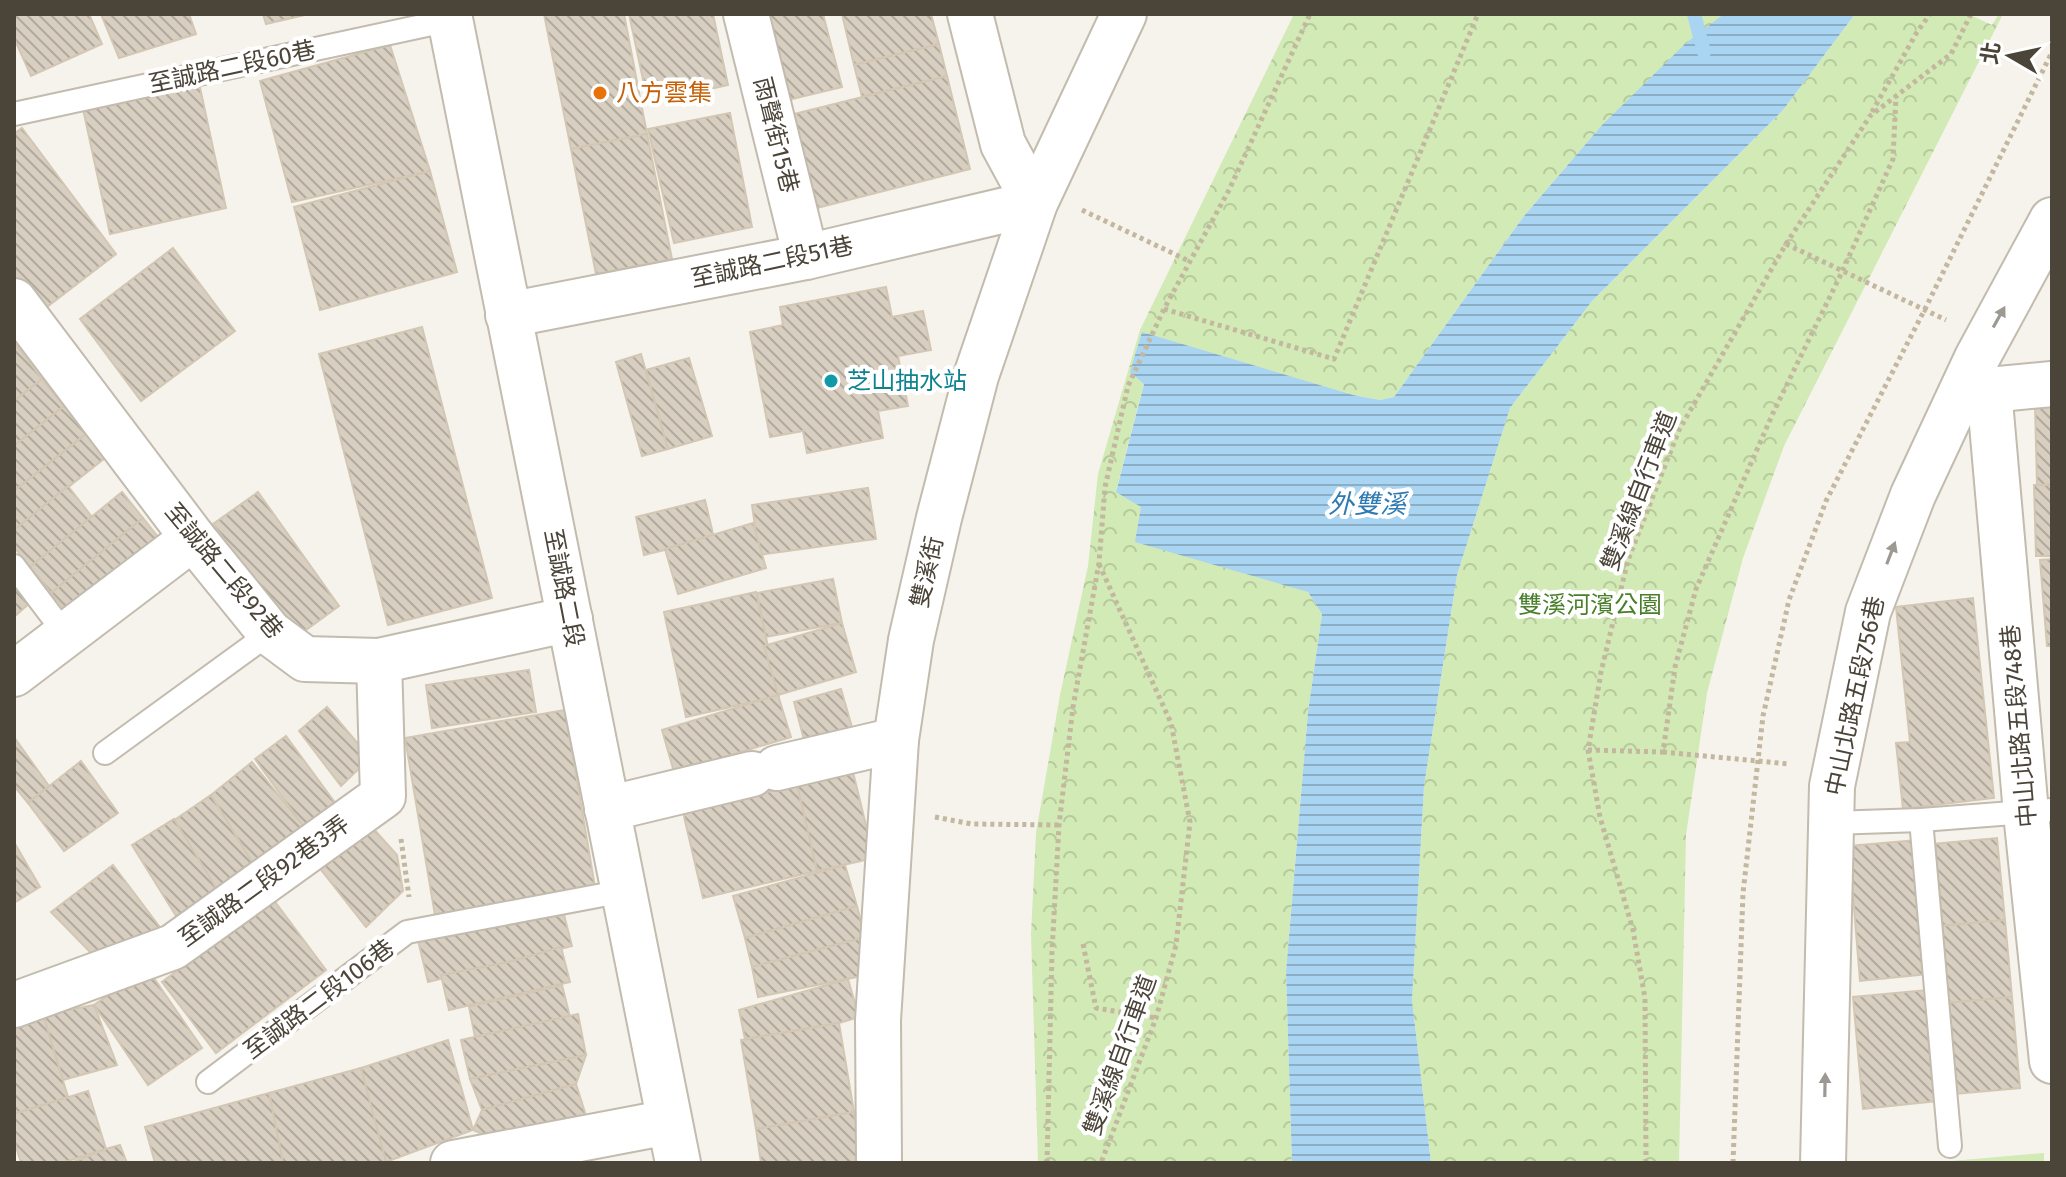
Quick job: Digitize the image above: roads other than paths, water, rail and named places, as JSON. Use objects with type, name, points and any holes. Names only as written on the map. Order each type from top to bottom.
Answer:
[{"type":"street","name":"雨聲街15巷","points":[[746,14],[806,257]]},
{"type":"street","points":[[970,14],[1003,144],[1035,203]]},
{"type":"street","name":"雙溪街","points":[[879,1163],[878,1020],[896,740],[911,640],[976,376],[1035,203],[1124,14]]},
{"type":"street","name":"至誠路二段","points":[[450,17],[674,1143]]},
{"type":"street","name":"至誠路二段51巷","points":[[508,315],[806,257],[1035,203]]},
{"type":"street","name":"中山北路五段756巷","points":[[1823,1163],[1832,786],[1868,612],[1913,495],[1980,382],[2052,220]]},
{"type":"street","name":"至誠路二段92巷","points":[[17,311],[270,633],[305,659],[379,661],[570,619]]},
{"type":"street","points":[[1980,382],[2052,384]]},
{"type":"street","name":"中山北路五段748巷","points":[[1980,382],[2039,811],[2052,1061]]},
{"type":"street","points":[[14,674],[193,538]]},
{"type":"street","name":"至誠路二段92巷3弄","points":[[14,1005],[173,947],[383,796],[379,661]]},
{"type":"street","points":[[607,809],[896,740]]},
{"type":"street","points":[[453,1163],[674,1143]]},
{"type":"lane","name":"至誠路二段60巷","points":[[14,114],[450,17]]},
{"type":"lane","points":[[14,566],[66,635]]},
{"type":"lane","points":[[105,753],[270,633]]},
{"type":"lane","points":[[1831,823],[2039,811]]},
{"type":"lane","points":[[1921,820],[1950,1146]]},
{"type":"lane","name":"至誠路二段106巷","points":[[208,1082],[407,932],[624,891]]},
{"type":"water","name":"外雙溪","points":[[1724,14],[1855,14],[1783,110],[1592,301],[1510,408],[1457,575],[1424,786],[1412,1000],[1431,1163],[1292,1163],[1286,972],[1308,712],[1322,614],[1308,592],[1135,542],[1141,507],[1116,492],[1144,384],[1130,372],[1142,332],[1353,395],[1380,400],[1394,397],[1524,216],[1602,125],[1686,43]]},
{"type":"waterway","points":[[1694,14],[1704,52]]},
{"type":"place","name":"八方雲集","points":[[600,93]]},
{"type":"place","name":"芝山抽水站","points":[[831,381]]},
{"type":"park label","name":"雙溪河濱公園","points":[[1590,605]]}]
